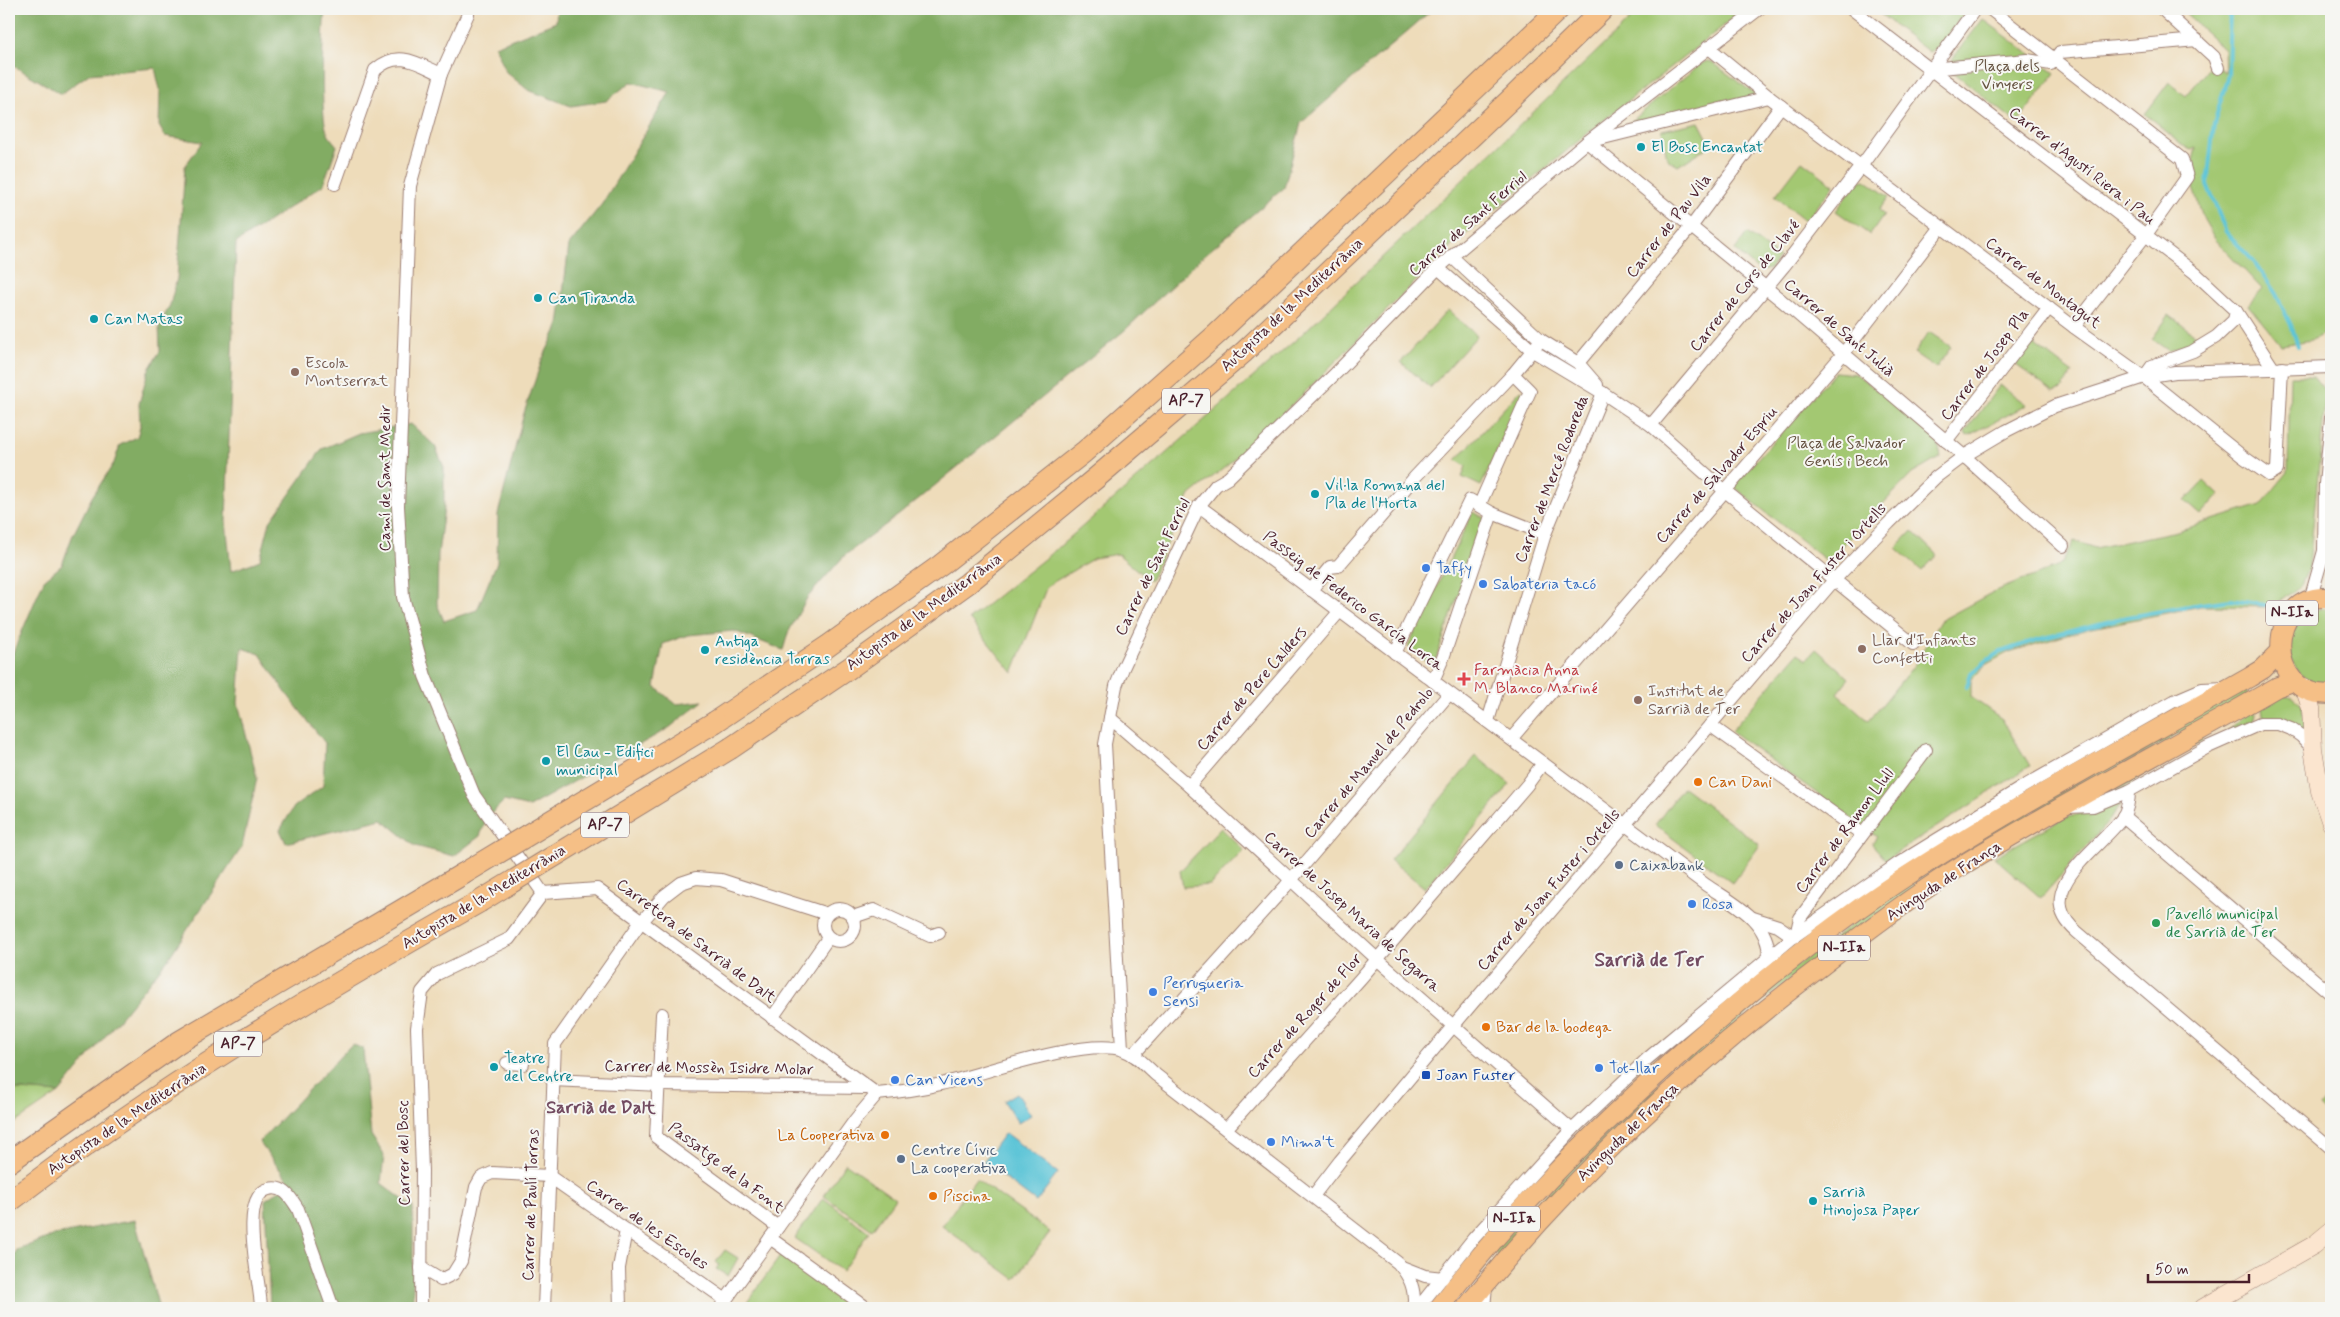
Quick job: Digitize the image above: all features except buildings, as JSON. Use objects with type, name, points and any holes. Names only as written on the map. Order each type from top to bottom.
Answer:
[{"type":"highway","name":"Autopista de la Mediterrània","points":[[9,1162],[179,1042],[715,722],[828,646],[941,565],[1084,452],[1217,334],[1559,9]]},
{"type":"highway","name":"Autopista de la Mediterrània","points":[[9,1202],[141,1106],[267,1025],[479,902],[731,748],[848,669],[968,583],[1096,478],[1244,352],[1506,104],[1603,9]]},
{"type":"main road","name":"N-IIa","points":[[2280,653],[2280,637],[2286,621],[2296,609],[2310,600],[2331,598]]},
{"type":"main road","points":[[2280,653],[2285,668],[2299,684],[2324,694],[2331,694]]},
{"type":"main road","name":"Avinguda de França","points":[[1439,1308],[1506,1228],[1593,1134],[1729,1009],[1799,954],[1888,889],[1981,829],[2263,669],[2280,653]]},
{"type":"main road","name":"Avinguda de França","points":[[1466,1308],[1578,1181],[1656,1103],[1724,1042],[1868,930],[1953,872],[2064,807],[2277,687],[2299,684]]},
{"type":"street","name":"Camí de Sant Medir","points":[[468,9],[468,14],[441,74],[410,186],[398,506],[403,597],[425,676],[474,795],[543,893]]},
{"type":"street","name":"Carrer de Sant Ferriol","points":[[1128,1052],[1105,744],[1116,686],[1123,668],[1199,506],[1216,485],[1228,478],[1336,373],[1451,256],[1587,142],[1758,9]]},
{"type":"street","name":"Carrer d'Agustí Riera i Pau","points":[[1852,9],[2195,273],[2236,311],[2278,368]]},
{"type":"street","name":"Carrer de Cors de Clavé","points":[[1651,425],[1766,287],[1862,165],[1975,9]]},
{"type":"street","points":[[1990,9],[2182,159],[2187,178],[2145,236],[2074,327]]},
{"type":"street","points":[[2162,9],[2214,57],[2218,68]]},
{"type":"street","points":[[1930,69],[2027,60],[2051,64],[2060,52],[2197,40]]},
{"type":"street","name":"Carrer de Montagut","points":[[1708,48],[1769,97],[1862,165],[2074,327],[2144,377],[2242,456],[2270,475],[2277,470],[2278,368]]},
{"type":"street","points":[[335,184],[375,70],[384,62],[396,58],[410,60],[441,74]]},
{"type":"street","name":"Carrer de Sant Ferriol","points":[[1587,142],[1769,97]]},
{"type":"street","name":"Carrer de Pau Vila","points":[[1578,363],[1691,227],[1781,106]]},
{"type":"street","name":"Carrer de Sant Julià","points":[[1587,142],[1766,287],[1964,456],[2063,546]]},
{"type":"street","name":"Carrer de Salvador Espriu","points":[[1511,739],[1843,354],[1941,227]]},
{"type":"street","points":[[1451,256],[1541,340],[1578,363],[1604,393]]},
{"type":"street","points":[[1438,268],[1533,351],[1604,393],[1651,425],[1724,490],[1913,644]]},
{"type":"street","name":"Carrer de Josep Pla","points":[[1946,442],[2049,308]]},
{"type":"street","points":[[2144,377],[2152,366],[2192,351],[2216,337],[2234,320],[2236,311]]},
{"type":"street","points":[[1312,590],[1330,567],[1338,566],[1415,476],[1513,374],[1541,340]]},
{"type":"street","name":"Carrer de Joan Fuster i Ortells","points":[[1313,1196],[1334,1168],[1453,1026],[1627,825],[1835,579],[1889,522],[1936,477],[1964,456],[2006,431],[2055,406],[2144,377],[2175,372],[2331,367]]},
{"type":"street","points":[[1479,506],[1530,391],[1513,374]]},
{"type":"street","name":"Carrer de Mercé Rodoreda","points":[[1488,721],[1545,534],[1604,393]]},
{"type":"street","points":[[2310,600],[2324,551],[2325,484],[2331,418]]},
{"type":"street","points":[[1395,653],[1470,500],[1492,513],[1545,534]]},
{"type":"street","name":"Passeig de Federico García Lorca","points":[[1199,506],[1449,694],[1753,918],[1778,926],[1795,936]]},
{"type":"street","points":[[1433,681],[1443,658],[1492,513]]},
{"type":"street","name":"Carrer de Pere Calders","points":[[1189,786],[1339,612]]},
{"type":"street","points":[[2299,684],[2311,708],[2313,749],[2320,791],[2331,823]]},
{"type":"street","name":"Avinguda de França","points":[[1418,1308],[1489,1221],[1572,1130],[1647,1059],[1795,936],[1846,898],[1959,825],[2174,701],[2202,689],[2230,688]]},
{"type":"street","name":"Carrer de Manuel de Pedrolo","points":[[1128,1052],[1290,879],[1449,694]]},
{"type":"street","points":[[2208,747],[2237,710]]},
{"type":"street","name":"Carrer de Josep Maria de Segarra","points":[[1110,718],[1189,786],[1376,959],[1572,1130]]},
{"type":"street","points":[[2064,807],[2093,806],[2130,791],[2208,747],[2260,724],[2278,724],[2301,736],[2313,749]]},
{"type":"street","points":[[1710,725],[1862,834]]},
{"type":"street","name":"Carrer de Ramon Llull","points":[[1795,936],[1800,918],[1926,750]]},
{"type":"street","name":"Carrer de Roger de Flor","points":[[1226,1130],[1376,959],[1543,763]]},
{"type":"street","points":[[2130,791],[2123,816],[2080,863],[2064,885],[2060,895],[2061,915],[2083,937],[2331,1148]]},
{"type":"street","points":[[2123,816],[2331,994]]},
{"type":"street","name":"Carrer de Paulí Torras","points":[[544,1308],[555,1044],[638,926],[644,922],[664,896],[681,883],[696,878],[722,880],[826,914]]},
{"type":"street","name":"Carretera de Sarrià de Dalt","points":[[543,893],[597,888],[872,1091]]},
{"type":"street","name":"Carrer del Bosc","points":[[421,1308],[422,1170],[417,1028],[422,992],[437,974],[509,939],[543,893]]},
{"type":"street","points":[[836,909],[846,910],[853,917],[855,928],[849,938],[839,942],[828,938],[823,931],[822,922],[826,914],[836,909]]},
{"type":"street","points":[[853,917],[874,910],[930,936],[939,933]]},
{"type":"street","name":"Passeig de Federico García Lorca","points":[[1753,918],[1769,942],[1769,957]]},
{"type":"street","points":[[772,1018],[828,938]]},
{"type":"street","name":"Passatge de la Font","points":[[662,1014],[656,1137],[778,1227]]},
{"type":"street","points":[[723,1304],[855,1120],[872,1091],[923,1088],[1033,1059],[1087,1048],[1128,1052],[1399,1264],[1409,1276],[1414,1292],[1414,1308]]},
{"type":"street","points":[[507,1063],[523,1064]]},
{"type":"street","name":"Carrer de Mossèn Isidre Molar","points":[[552,1080],[872,1091]]},
{"type":"street","points":[[421,1268],[441,1280],[452,1274],[461,1261],[476,1187],[482,1178],[492,1173],[549,1176]]},
{"type":"street","name":"Carrer de les Escoles","points":[[549,1176],[626,1230],[723,1304]]},
{"type":"street","points":[[261,1308],[251,1214],[258,1195],[272,1188],[281,1189],[290,1196],[298,1208],[333,1308]]},
{"type":"street","points":[[620,1308],[619,1268],[626,1230]]},
{"type":"street","points":[[2203,1308],[2314,1244],[2331,1231]]},
{"type":"street","points":[[770,1238],[851,1304],[867,1308]]},
{"type":"street","points":[[1399,1264],[1425,1276],[1443,1278]]},
{"type":"street","points":[[1484,1308],[1487,1282]]},
{"type":"green space","points":[[9,9],[325,9],[322,73],[323,111],[328,134],[337,146],[323,185],[236,243],[226,521],[231,571],[260,560],[270,522],[322,449],[359,433],[411,424],[435,446],[444,467],[444,508],[438,554],[437,604],[444,621],[477,610],[497,562],[498,514],[524,413],[542,360],[559,325],[569,245],[602,204],[670,92],[631,82],[606,101],[571,106],[528,90],[506,72],[495,46],[556,22],[557,9],[1433,9],[1301,123],[1284,188],[1202,257],[1125,330],[900,514],[844,556],[807,598],[788,633],[783,650],[734,631],[688,635],[663,644],[655,687],[676,704],[703,701],[669,728],[529,807],[504,801],[487,818],[480,836],[454,856],[415,846],[382,819],[286,843],[280,830],[294,807],[323,786],[325,743],[286,693],[260,654],[242,648],[238,703],[257,778],[242,847],[168,959],[59,1093],[9,1089],[9,662],[44,580],[62,565],[72,537],[92,497],[114,463],[120,445],[137,437],[140,427],[139,404],[148,371],[160,351],[159,326],[170,305],[177,278],[185,166],[202,142],[165,136],[159,126],[160,90],[155,68],[89,74],[61,94],[9,63]]},
{"type":"green space","points":[[1641,9],[1745,9],[1599,124],[1448,249],[1304,393],[1229,464],[1190,495],[1150,581],[1118,554],[1094,558],[1047,586],[1013,673],[969,619],[1059,547],[1299,337]]},
{"type":"green space","points":[[1874,9],[1967,9],[1940,46],[1929,52]]},
{"type":"green space","points":[[2181,9],[2331,9],[2331,330],[2312,340],[2281,345],[2248,305],[2262,289],[2215,239],[2204,220],[2192,185],[2192,165],[2196,148],[2191,150],[2185,147],[2145,114],[2169,82],[2186,96],[2213,63],[2225,73],[2224,49]]},
{"type":"green space","name":"Plaça dels Vinyers","points":[[1983,19],[2055,73],[2017,123],[1952,71],[1953,58]]},
{"type":"green space","points":[[1707,61],[1712,62],[1756,95],[1622,129],[1699,65]]},
{"type":"green space","points":[[1699,122],[1711,145],[1678,166],[1667,159],[1662,130]]},
{"type":"green space","points":[[1802,161],[1834,185],[1806,221],[1775,196]]},
{"type":"green space","points":[[1865,180],[1889,197],[1879,210],[1884,215],[1870,235],[1836,211],[1857,182]]},
{"type":"green space","points":[[1747,233],[1779,257],[1770,269],[1759,271],[1735,250]]},
{"type":"green space","points":[[1448,310],[1477,336],[1430,388],[1401,362]]},
{"type":"green space","points":[[2169,315],[2199,338],[2169,351],[2152,339]]},
{"type":"green space","points":[[1929,332],[1951,347],[1936,368],[1914,353]]},
{"type":"green space","points":[[2031,342],[2073,373],[2062,389],[2053,392],[2015,364]]},
{"type":"green space","name":"Plaça de Salvador Genís i Bech","points":[[1835,372],[1856,374],[1936,435],[1941,457],[1912,474],[1827,561],[1733,486]]},
{"type":"green space","points":[[2290,376],[2313,376],[2326,392],[2309,567],[2301,585],[2273,607],[2201,606],[2087,629],[2009,652],[1985,665],[1971,680],[1971,697],[2002,719],[2030,766],[1886,860],[1872,844],[1877,837],[1731,731],[1798,653],[1807,659],[1816,649],[1849,678],[1837,693],[1869,721],[1915,664],[1940,621],[1995,591],[2057,567],[2074,541],[2095,548],[2177,531],[2261,505],[2288,472]]},
{"type":"green space","points":[[2000,385],[2027,405],[1967,436],[1965,432]]},
{"type":"green space","points":[[1521,390],[1524,392],[1481,486],[1462,477],[1466,466],[1456,460]]},
{"type":"green space","points":[[2204,481],[2219,495],[2201,515],[2185,501]]},
{"type":"green space","points":[[1473,512],[1485,518],[1435,662],[1428,663],[1408,646]]},
{"type":"green space","points":[[1912,531],[1937,555],[1922,571],[1896,548]]},
{"type":"green space","points":[[2331,608],[2331,683],[2314,681],[2301,674],[2293,663],[2289,650],[2291,636],[2297,623],[2308,613]]},
{"type":"green space","points":[[2244,688],[2248,695],[2038,813],[2035,806]]},
{"type":"green space","points":[[2282,694],[2293,697],[2302,704],[2306,735],[2264,719],[2261,705]]},
{"type":"green space","points":[[2252,708],[2256,714],[2254,722],[2223,736]]},
{"type":"green space","points":[[2200,737],[2203,741],[2140,776],[2119,792],[2096,800],[2094,797]]},
{"type":"green space","points":[[1476,756],[1510,784],[1425,888],[1390,860]]},
{"type":"green space","points":[[1683,787],[1760,845],[1732,883],[1655,825]]},
{"type":"green space","points":[[2122,802],[2109,821],[2041,898],[1994,857],[2062,819]]},
{"type":"green space","points":[[2028,809],[2032,816],[1856,929],[1807,965],[1732,1026],[1499,1256],[1494,1251],[1576,1161],[1758,994],[1888,898]]},
{"type":"green space","points":[[1221,828],[1244,850],[1210,885],[1183,887],[1180,871]]},
{"type":"green space","points":[[352,1044],[363,1049],[371,1135],[384,1155],[381,1183],[413,1207],[413,1306],[416,1308],[270,1308],[265,1200],[290,1183],[259,1142]]},
{"type":"green space","points":[[9,1089],[59,1093],[9,1127]]},
{"type":"green space","points":[[2331,1093],[2331,1119],[2319,1108]]},
{"type":"green space","points":[[845,1163],[895,1198],[872,1230],[824,1196]]},
{"type":"green space","points":[[976,1179],[1050,1232],[1015,1279],[942,1226]]},
{"type":"green space","points":[[823,1198],[869,1232],[842,1271],[795,1238]]},
{"type":"green space","points":[[135,1220],[159,1308],[9,1308],[9,1266],[17,1250],[55,1235]]},
{"type":"green space","points":[[725,1250],[738,1258],[728,1276],[716,1269],[719,1265],[716,1262]]},
{"type":"green space","points":[[781,1255],[846,1300],[840,1308],[743,1308]]},
{"type":"water","points":[[1017,1093],[1031,1115],[1018,1123],[1004,1101]]},
{"type":"water","points":[[1005,1133],[1058,1173],[1036,1202],[983,1162]]},
{"type":"waterway","points":[[2230,9],[2228,75],[2214,124],[2207,184],[2226,232],[2255,263],[2276,294],[2291,325],[2298,346]]},
{"type":"waterway","points":[[1967,687],[1971,674],[1998,653],[2036,640],[2122,618],[2200,604],[2231,600],[2265,605]]},
{"type":"place","name":"El Bosc Encantat","points":[[1641,147]]},
{"type":"place","name":"Can Tiranda","points":[[538,298]]},
{"type":"place","name":"Can Matas","points":[[94,319]]},
{"type":"place","name":"Escola Montserrat","points":[[295,372]]},
{"type":"place","name":"Vil·la Romana del Pla de l'Horta","points":[[1315,494]]},
{"type":"place","name":"Taffy","points":[[1426,568]]},
{"type":"place","name":"Sabateria tacó","points":[[1483,584]]},
{"type":"place","name":"Llar d'Infants Confetti","points":[[1862,649]]},
{"type":"place","name":"Antiga residència Torras","points":[[705,650]]},
{"type":"place","name":"Farmàcia Anna M. Blanco Mariné","points":[[1464,679]]},
{"type":"place","name":"Institut de Sarrià de Ter","points":[[1638,700]]},
{"type":"place","name":"El Cau - Edifici municipal","points":[[546,761]]},
{"type":"place","name":"Can Dani","points":[[1698,782]]},
{"type":"place","name":"Caixabank","points":[[1619,865]]},
{"type":"place","name":"Rosa","points":[[1692,904]]},
{"type":"place","name":"Pavelló municipal de Sarrià de Ter","points":[[2156,923]]},
{"type":"place","name":"Perruqueria Sensi","points":[[1153,992]]},
{"type":"place","name":"Bar de la bodega","points":[[1486,1027]]},
{"type":"place","name":"Teatre del Centre","points":[[494,1067]]},
{"type":"place","name":"Tot-llar","points":[[1599,1068]]},
{"type":"place","name":"Joan Fuster","points":[[1426,1075]]},
{"type":"place","name":"Can Vicens","points":[[895,1080]]},
{"type":"place","name":"La Cooperativa","points":[[885,1135]]},
{"type":"place","name":"Mima't","points":[[1271,1142]]},
{"type":"place","name":"Centre Cívic La cooperativa","points":[[901,1159]]},
{"type":"place","name":"Piscina","points":[[933,1196]]},
{"type":"place","name":"Sarrià Hinojosa Paper","points":[[1813,1201]]},
{"type":"district","name":"Sarrià de Ter","points":[[1649,960]]},
{"type":"district","name":"Sarrià de Dalt","points":[[601,1108]]}]
